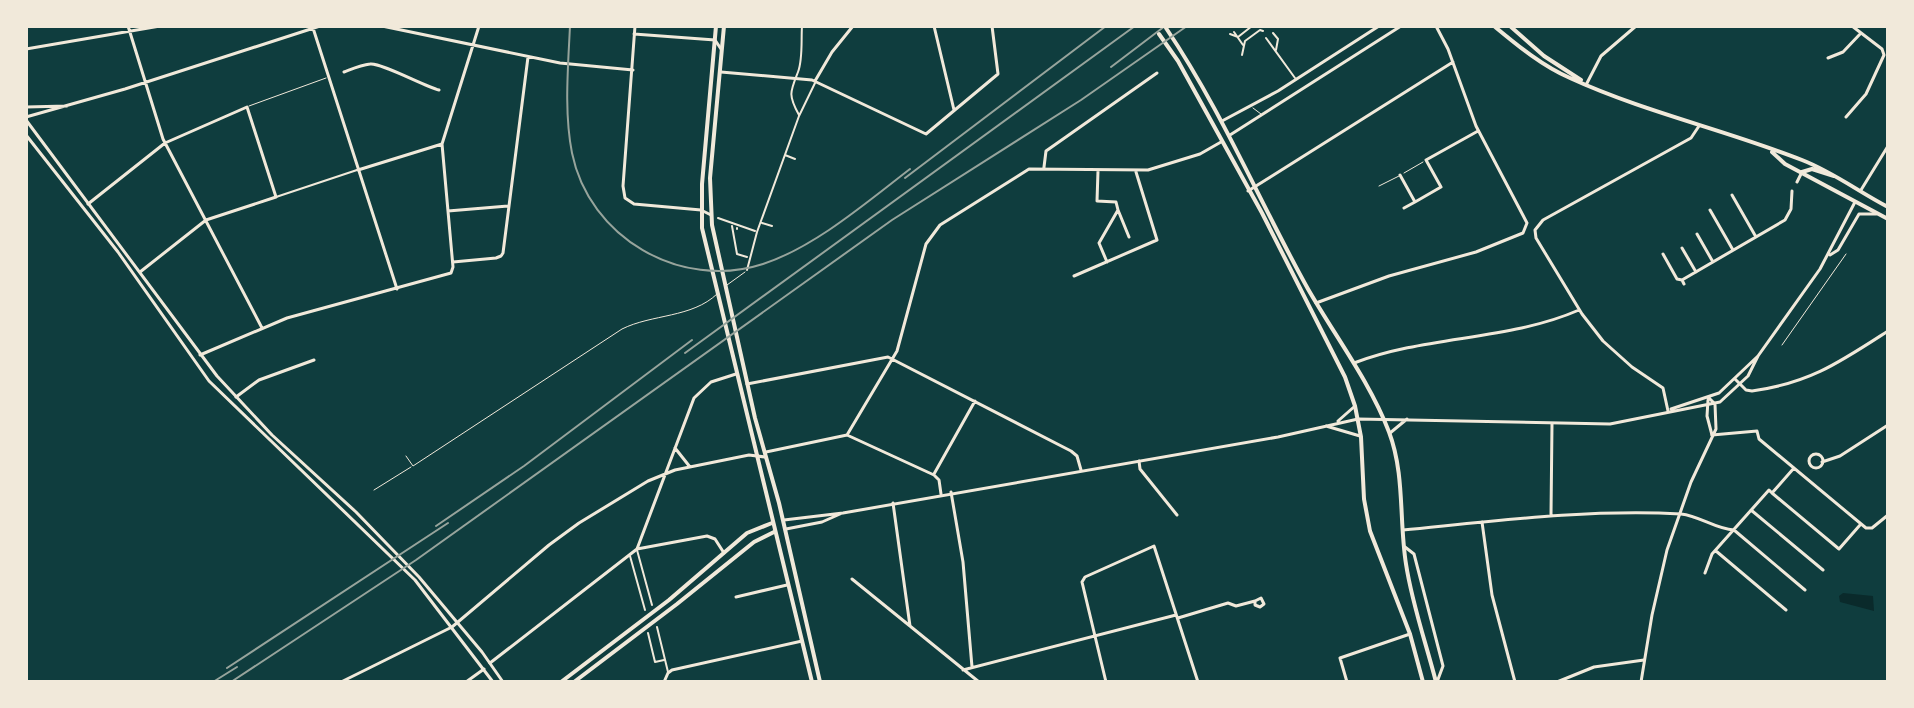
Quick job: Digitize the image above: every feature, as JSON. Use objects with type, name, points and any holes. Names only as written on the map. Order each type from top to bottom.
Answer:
[{"type":"main road","points":[[716,26],[702,228],[812,682]]},
{"type":"main road","points":[[724,26],[710,178],[711,215],[747,384],[820,682]]},
{"type":"main road","points":[[1494,26],[1541,62],[1568,78],[1801,160],[1836,176],[1888,207]]},
{"type":"main road","points":[[1510,26],[1544,56],[1586,85]]},
{"type":"main road","points":[[1166,28],[1230,135],[1316,303],[1353,363],[1390,433],[1398,475],[1403,546],[1436,682]]},
{"type":"main road","points":[[1159,34],[1178,61],[1345,377],[1361,437],[1364,499],[1370,531],[1410,634],[1423,682]]},
{"type":"main road","points":[[1221,142],[1222,121]]},
{"type":"main road","points":[[1221,142],[1230,135]]},
{"type":"main road","points":[[1770,150],[1785,164],[1888,219]]},
{"type":"main road","points":[[1802,172],[1812,169],[1836,176]]},
{"type":"main road","points":[[1855,202],[1861,190]]},
{"type":"main road","points":[[1311,309],[1316,303]]},
{"type":"main road","points":[[574,682],[755,528],[783,521]]},
{"type":"main road","points":[[561,682],[754,542],[785,530]]},
{"type":"main road","points":[[803,641],[810,639]]},
{"type":"street","points":[[26,49],[160,26]]},
{"type":"street","points":[[320,26],[26,118],[200,355],[235,397],[415,580],[493,682]]},
{"type":"street","points":[[382,26],[560,63],[633,70]]},
{"type":"street","points":[[194,360],[287,318],[448,276],[453,262],[442,144],[479,26]]},
{"type":"street","points":[[635,26],[623,186],[625,198],[634,204],[701,210],[711,215]]},
{"type":"street","points":[[799,116],[791,99],[798,72],[802,26]]},
{"type":"street","points":[[747,270],[760,222],[799,116],[832,52],[853,26]]},
{"type":"street","points":[[934,26],[954,110]]},
{"type":"street","points":[[720,72],[815,81],[926,134],[998,74],[992,26]]},
{"type":"street","points":[[1238,37],[1254,26],[1261,31],[1245,41],[1242,55]]},
{"type":"street","points":[[1222,121],[1379,26]]},
{"type":"street","points":[[1230,135],[1401,26]]},
{"type":"street","points":[[1316,303],[1389,276],[1463,256],[1525,232],[1527,223],[1478,131],[1453,62],[1435,26]]},
{"type":"street","points":[[1586,85],[1601,56],[1636,26]]},
{"type":"street","points":[[1846,117],[1866,94],[1884,55],[1882,49],[1852,26]]},
{"type":"street","points":[[313,28],[397,289]]},
{"type":"street","points":[[129,29],[165,143],[262,328]]},
{"type":"street","points":[[1232,33],[1244,46]]},
{"type":"street","points":[[1273,33],[1278,39],[1276,52]]},
{"type":"street","points":[[1828,58],[1843,52],[1861,33]]},
{"type":"street","points":[[634,34],[715,40],[722,50]]},
{"type":"street","points":[[1266,38],[1296,79]]},
{"type":"street","points":[[453,262],[501,256],[528,57]]},
{"type":"street","points":[[1248,191],[1453,62]]},
{"type":"street","points":[[344,72],[378,64],[439,90]]},
{"type":"street","points":[[1044,168],[1046,151],[1157,73]]},
{"type":"street","points":[[328,77],[336,75]]},
{"type":"street","points":[[449,94],[457,96]]},
{"type":"street","points":[[26,107],[70,106]]},
{"type":"street","points":[[88,204],[165,143],[247,107],[276,197]]},
{"type":"street","points":[[1668,411],[1663,388],[1614,351],[1579,310],[1536,238],[1536,228],[1543,220],[1691,138],[1699,125]]},
{"type":"street","points":[[1404,208],[1441,187],[1426,160],[1478,131]]},
{"type":"street","points":[[26,135],[133,274],[209,381],[252,425],[393,549],[458,622],[503,682]]},
{"type":"street","points":[[847,435],[893,359],[926,244],[945,221],[1029,169],[1136,172],[1200,154],[1221,142]]},
{"type":"street","points":[[133,274],[140,273],[206,220],[442,144]]},
{"type":"street","points":[[1861,190],[1886,155],[1888,146]]},
{"type":"street","points":[[785,155],[795,159]]},
{"type":"street","points":[[1098,170],[1097,201],[1116,202],[1129,237]]},
{"type":"street","points":[[1074,276],[1157,240],[1136,172]]},
{"type":"street","points":[[1797,182],[1802,172]]},
{"type":"street","points":[[1400,175],[1415,202]]},
{"type":"street","points":[[1663,254],[1677,279],[1683,282],[1787,218],[1792,191]]},
{"type":"street","points":[[1732,195],[1756,237]]},
{"type":"street","points":[[1668,411],[1725,389],[1758,356],[1827,257],[1855,202]]},
{"type":"street","points":[[448,211],[508,206]]},
{"type":"street","points":[[1107,262],[1099,243],[1118,210]]},
{"type":"street","points":[[1710,210],[1733,250]]},
{"type":"street","points":[[1827,257],[1838,250],[1859,214],[1880,215]]},
{"type":"street","points":[[718,218],[735,227],[757,232]]},
{"type":"street","points":[[760,222],[772,226]]},
{"type":"street","points":[[735,227],[737,254],[749,258]]},
{"type":"street","points":[[1697,234],[1713,262]]},
{"type":"street","points":[[1682,248],[1696,272]]},
{"type":"street","points":[[1353,363],[1396,349],[1545,324],[1579,310]]},
{"type":"street","points":[[1735,379],[1746,390],[1763,389],[1820,373],[1888,331]]},
{"type":"street","points":[[783,521],[1278,437],[1358,419],[1610,424],[1715,404],[1727,398],[1740,385],[1758,356]]},
{"type":"street","points":[[747,384],[876,357],[893,359],[1071,451],[1077,456],[1081,470]]},
{"type":"street","points":[[235,397],[259,380],[314,360]]},
{"type":"street","points":[[652,605],[637,549],[694,398],[711,382],[736,374]]},
{"type":"street","points":[[1641,682],[1658,586],[1678,514],[1717,424],[1715,404],[1708,397]]},
{"type":"street","points":[[1708,397],[1712,435]]},
{"type":"street","points":[[934,475],[975,401]]},
{"type":"street","points":[[1336,423],[1355,406]]},
{"type":"street","points":[[1390,433],[1407,419]]},
{"type":"street","points":[[252,425],[257,420]]},
{"type":"street","points":[[1551,515],[1552,424]]},
{"type":"street","points":[[1822,462],[1840,456],[1888,425]]},
{"type":"street","points":[[1326,426],[1361,437]]},
{"type":"street","points":[[1712,435],[1757,431],[1759,439],[1861,524],[1872,528],[1888,515]]},
{"type":"street","points":[[268,439],[272,435]]},
{"type":"street","points":[[341,682],[452,627],[564,534],[665,473],[755,454],[764,455],[847,435],[934,475],[939,480],[941,494]]},
{"type":"street","points":[[674,448],[690,467]]},
{"type":"street","points":[[1139,461],[1140,469],[1177,515]]},
{"type":"street","points":[[1772,493],[1794,468]]},
{"type":"street","points":[[1705,573],[1716,551],[1769,490],[1839,549],[1861,524]]},
{"type":"street","points":[[951,492],[963,562],[972,667]]},
{"type":"street","points":[[893,503],[910,626]]},
{"type":"street","points":[[1751,510],[1823,570]]},
{"type":"street","points":[[785,530],[822,522],[843,513]]},
{"type":"street","points":[[1402,530],[1551,515],[1678,514],[1711,522],[1723,530],[1734,530],[1805,590]]},
{"type":"street","points":[[1482,522],[1492,595],[1515,682]]},
{"type":"street","points":[[490,663],[637,549],[707,536],[715,539],[724,553]]},
{"type":"street","points":[[1106,682],[1082,582],[1084,578],[1154,546],[1198,682]]},
{"type":"street","points":[[1403,546],[1414,554],[1443,666],[1436,682]]},
{"type":"street","points":[[1716,551],[1786,610]]},
{"type":"street","points":[[629,555],[645,610]]},
{"type":"street","points":[[852,579],[979,682]]},
{"type":"street","points":[[736,597],[788,585]]},
{"type":"street","points":[[963,670],[1228,603],[1236,606],[1255,601]]},
{"type":"street","points":[[657,627],[668,673],[664,682]]},
{"type":"street","points":[[648,633],[655,662],[665,660]]},
{"type":"street","points":[[1347,682],[1340,658],[1410,634]]},
{"type":"street","points":[[668,673],[803,641]]},
{"type":"street","points":[[1557,682],[1594,667],[1644,660]]},
{"type":"street","points":[[466,682],[484,669]]},
{"type":"lane","points":[[247,107],[328,77]]},
{"type":"lane","points":[[1254,102],[1254,111],[1261,114]]},
{"type":"lane","points":[[1379,186],[1426,160]]},
{"type":"lane","points":[[1782,345],[1846,254]]},
{"type":"lane","points":[[374,490],[622,329],[637,322],[690,310],[717,294],[747,270]]},
{"type":"lane","points":[[406,456],[413,466]]},
{"type":"water","points":[[1843,593],[1873,596],[1874,611],[1840,602],[1839,596]]},
{"type":"railway","points":[[570,26],[568,122],[572,153],[582,183],[597,210],[618,232],[643,250],[671,263],[701,270],[732,270],[763,264],[802,247],[910,169]]},
{"type":"railway","points":[[905,178],[1106,26]]},
{"type":"railway","points":[[685,353],[1135,26]]},
{"type":"railway","points":[[1111,67],[1165,26]]},
{"type":"railway","points":[[231,682],[416,560],[892,220],[1081,100],[1187,26]]},
{"type":"railway","points":[[436,526],[524,466],[692,340]]},
{"type":"railway","points":[[227,668],[448,523]]},
{"type":"railway","points":[[213,682],[237,667]]}]
